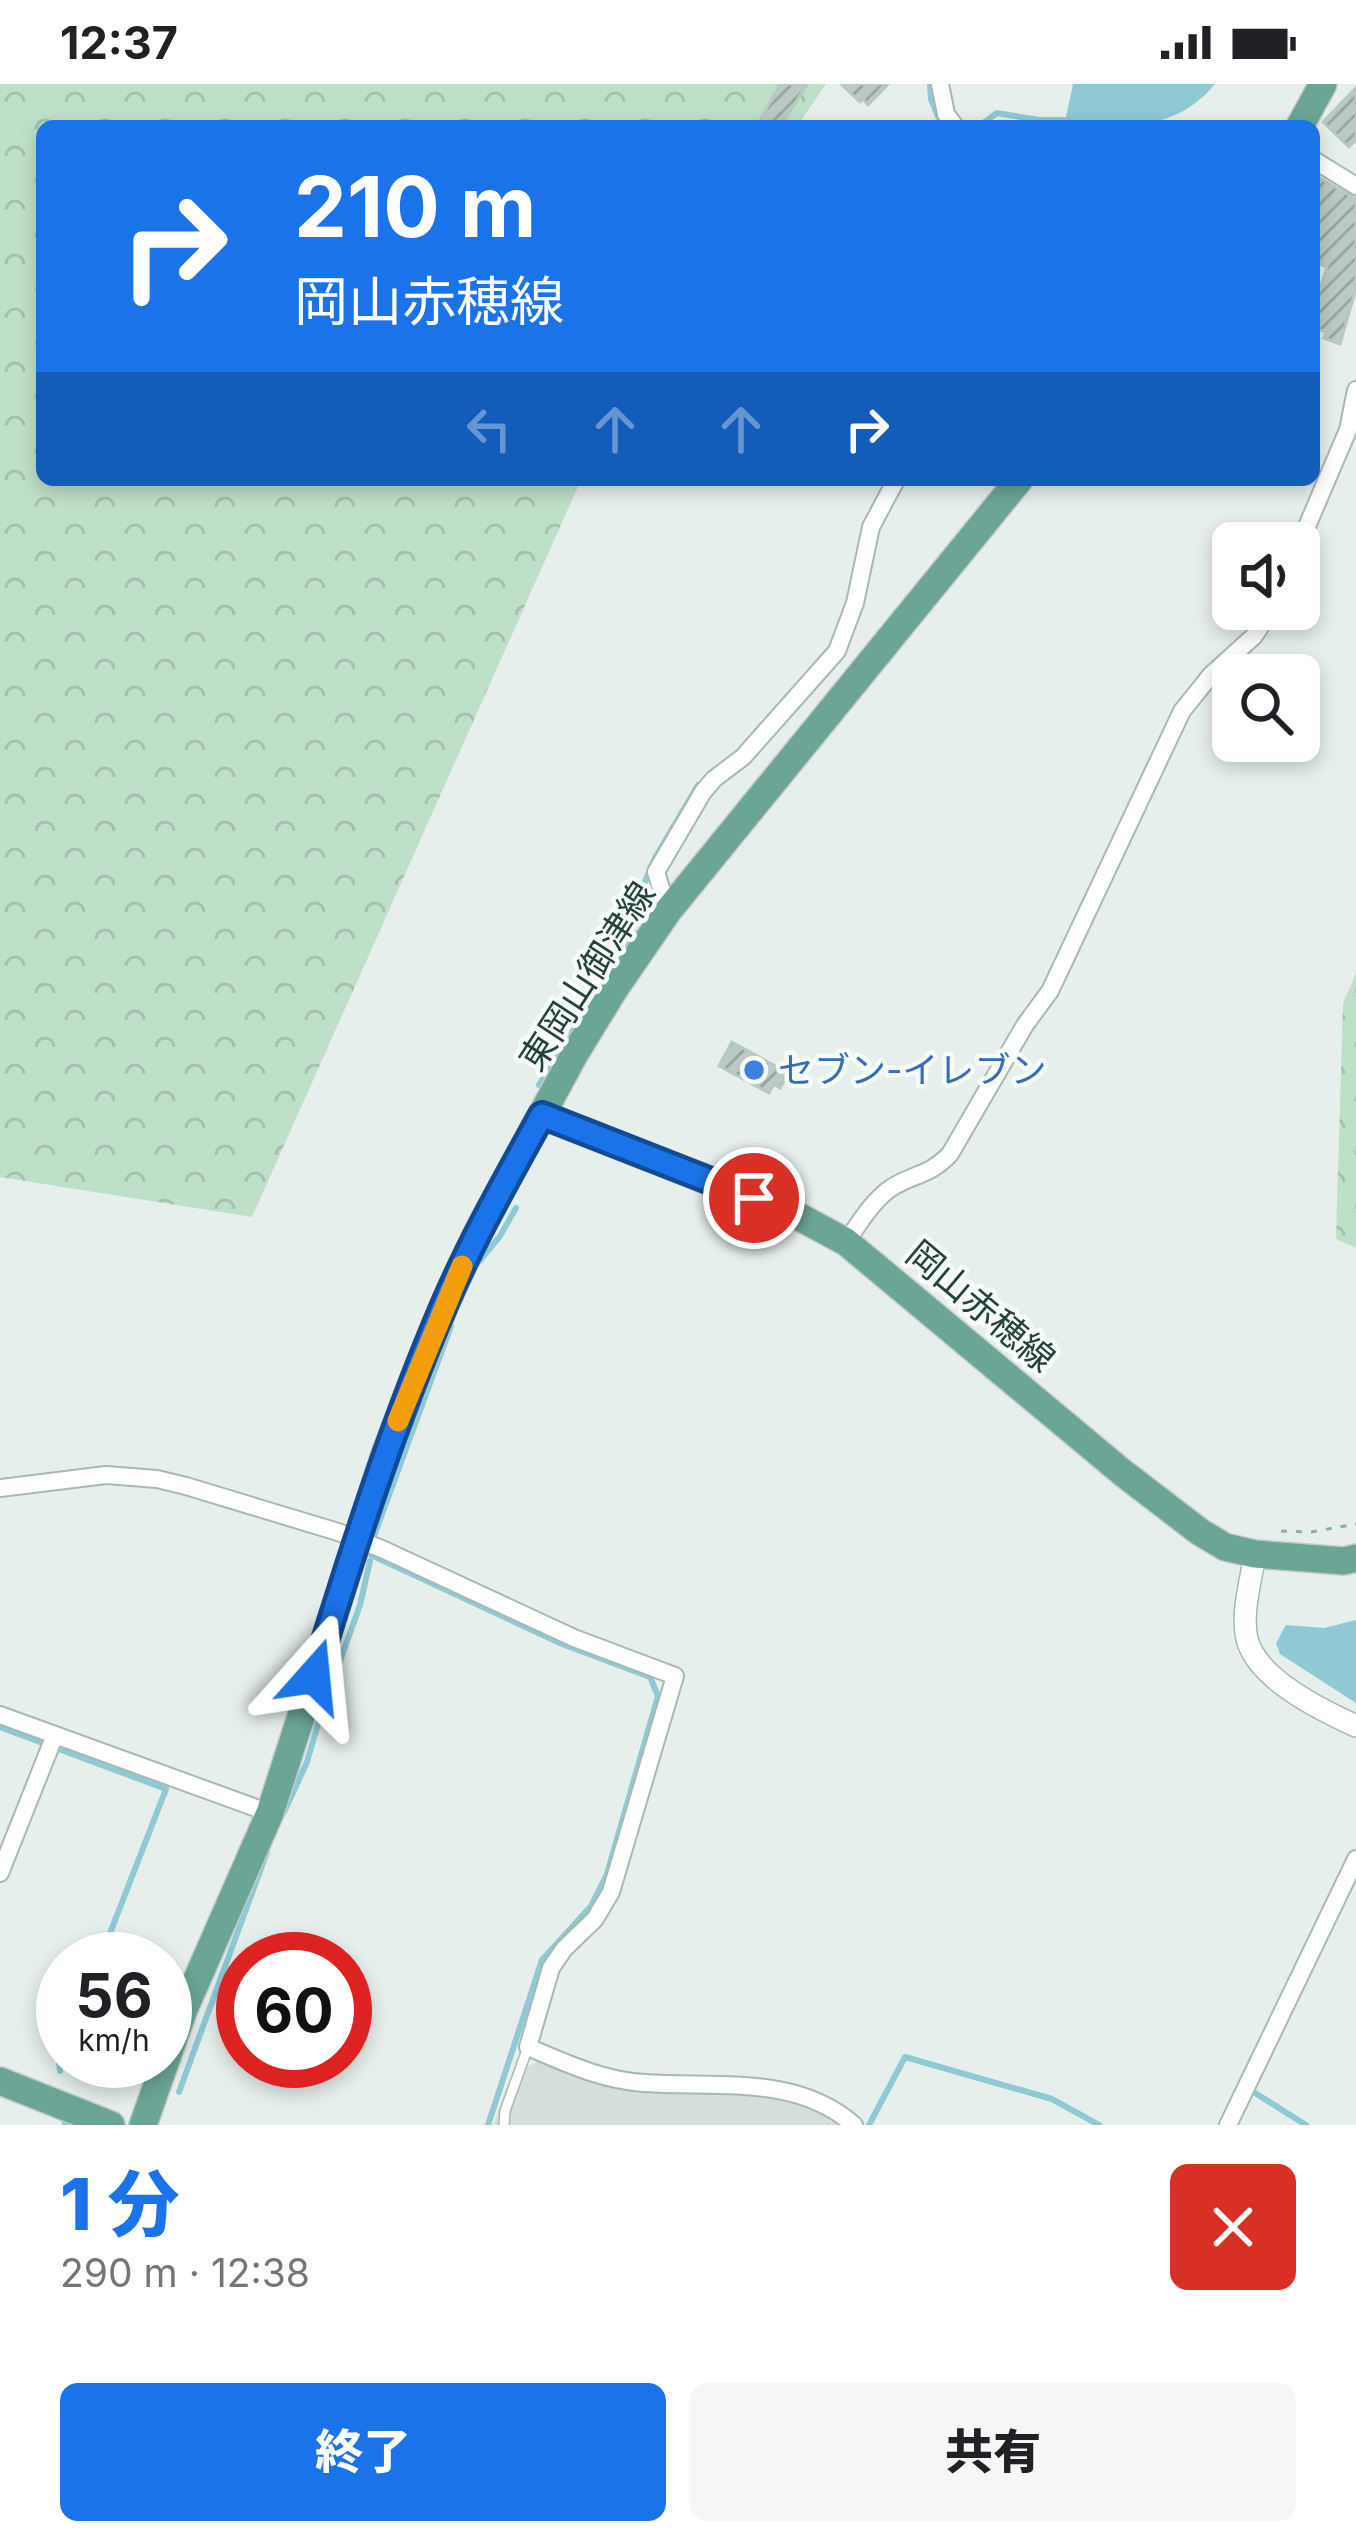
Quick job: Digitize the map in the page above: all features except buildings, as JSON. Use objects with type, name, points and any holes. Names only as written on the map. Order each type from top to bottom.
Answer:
[{"type":"main road","points":[[1303,120],[1323,84]]},
{"type":"main road","name":"東岡山御津線","points":[[143,2125],[184,2009],[270,1813],[386,1451],[477,1234],[615,988],[668,911],[1014,486]]},
{"type":"main road","name":"岡山赤穂線","points":[[542,1115],[796,1215],[846,1242],[1123,1473],[1225,1547],[1255,1555],[1356,1558]]},
{"type":"main road","points":[[0,2081],[111,2125]]},
{"type":"street","points":[[940,84],[940,97],[950,120]]},
{"type":"street","points":[[1320,164],[1356,186]]},
{"type":"street","points":[[1309,522],[1348,430],[1356,390]]},
{"type":"street","points":[[668,911],[656,872],[703,792],[743,757],[837,651],[855,603],[872,527],[893,486]]},
{"type":"street","points":[[846,1242],[880,1196],[896,1184],[935,1170],[950,1154],[1050,991],[1182,711],[1258,630]]},
{"type":"street","points":[[0,1488],[106,1475],[157,1479],[357,1539],[574,1637],[675,1676],[611,1892],[551,1968],[528,2048],[568,2065],[643,2084],[746,2084],[795,2094],[840,2113],[854,2125]]},
{"type":"street","points":[[1255,1555],[1246,1614],[1248,1642],[1269,1675],[1356,1726]]},
{"type":"street","points":[[0,1715],[52,1742],[270,1813]]},
{"type":"street","points":[[0,1873],[52,1742]]},
{"type":"street","points":[[1228,2125],[1356,1858]]},
{"type":"lane","points":[[504,2125],[528,2048]]},
{"type":"path","points":[[1279,1531],[1312,1532],[1356,1524]]},
{"type":"shaded area","points":[[540,2060],[795,2102],[837,2117],[839,2125],[493,2125],[508,2084],[519,2088],[527,2067]]},
{"type":"green space","points":[[0,84],[826,84],[801,120],[36,120],[36,486],[578,486],[252,1217],[0,1177]]},
{"type":"green space","points":[[1356,973],[1356,1248],[1336,1239],[1343,1004]]},
{"type":"water","points":[[1073,84],[1215,84],[1199,100],[1165,119],[1065,120]]},
{"type":"water","points":[[1356,1620],[1356,1703],[1280,1654],[1276,1643],[1286,1625],[1324,1628]]},
{"type":"waterway","points":[[930,84],[940,120]]},
{"type":"waterway","points":[[987,120],[997,113],[1039,120]]},
{"type":"waterway","points":[[1039,120],[1071,120]]},
{"type":"waterway","points":[[628,947],[655,858],[698,785]]},
{"type":"waterway","points":[[539,1085],[581,1018]]},
{"type":"waterway","points":[[477,1264],[516,1208]]},
{"type":"waterway","points":[[374,1536],[451,1326]]},
{"type":"waterway","points":[[371,1555],[562,1644],[650,1677],[658,1696],[607,1874],[591,1906],[542,1960],[488,2125]]},
{"type":"waterway","points":[[284,1812],[307,1762],[360,1605],[370,1561]]},
{"type":"waterway","points":[[0,1727],[166,1789],[110,1932]]},
{"type":"waterway","points":[[179,2092],[267,1852]]},
{"type":"waterway","points":[[869,2125],[905,2057],[1052,2099],[1099,2125]]},
{"type":"waterway","points":[[1252,2091],[1306,2125]]},
{"type":"slow traffic","points":[[398,1421],[462,1266]]},
{"type":"place","name":"セブン-イレブン","points":[[754,1070]]},
{"type":"route","points":[[314,1676],[386,1451],[446,1302],[542,1115],[754,1198]]}]
